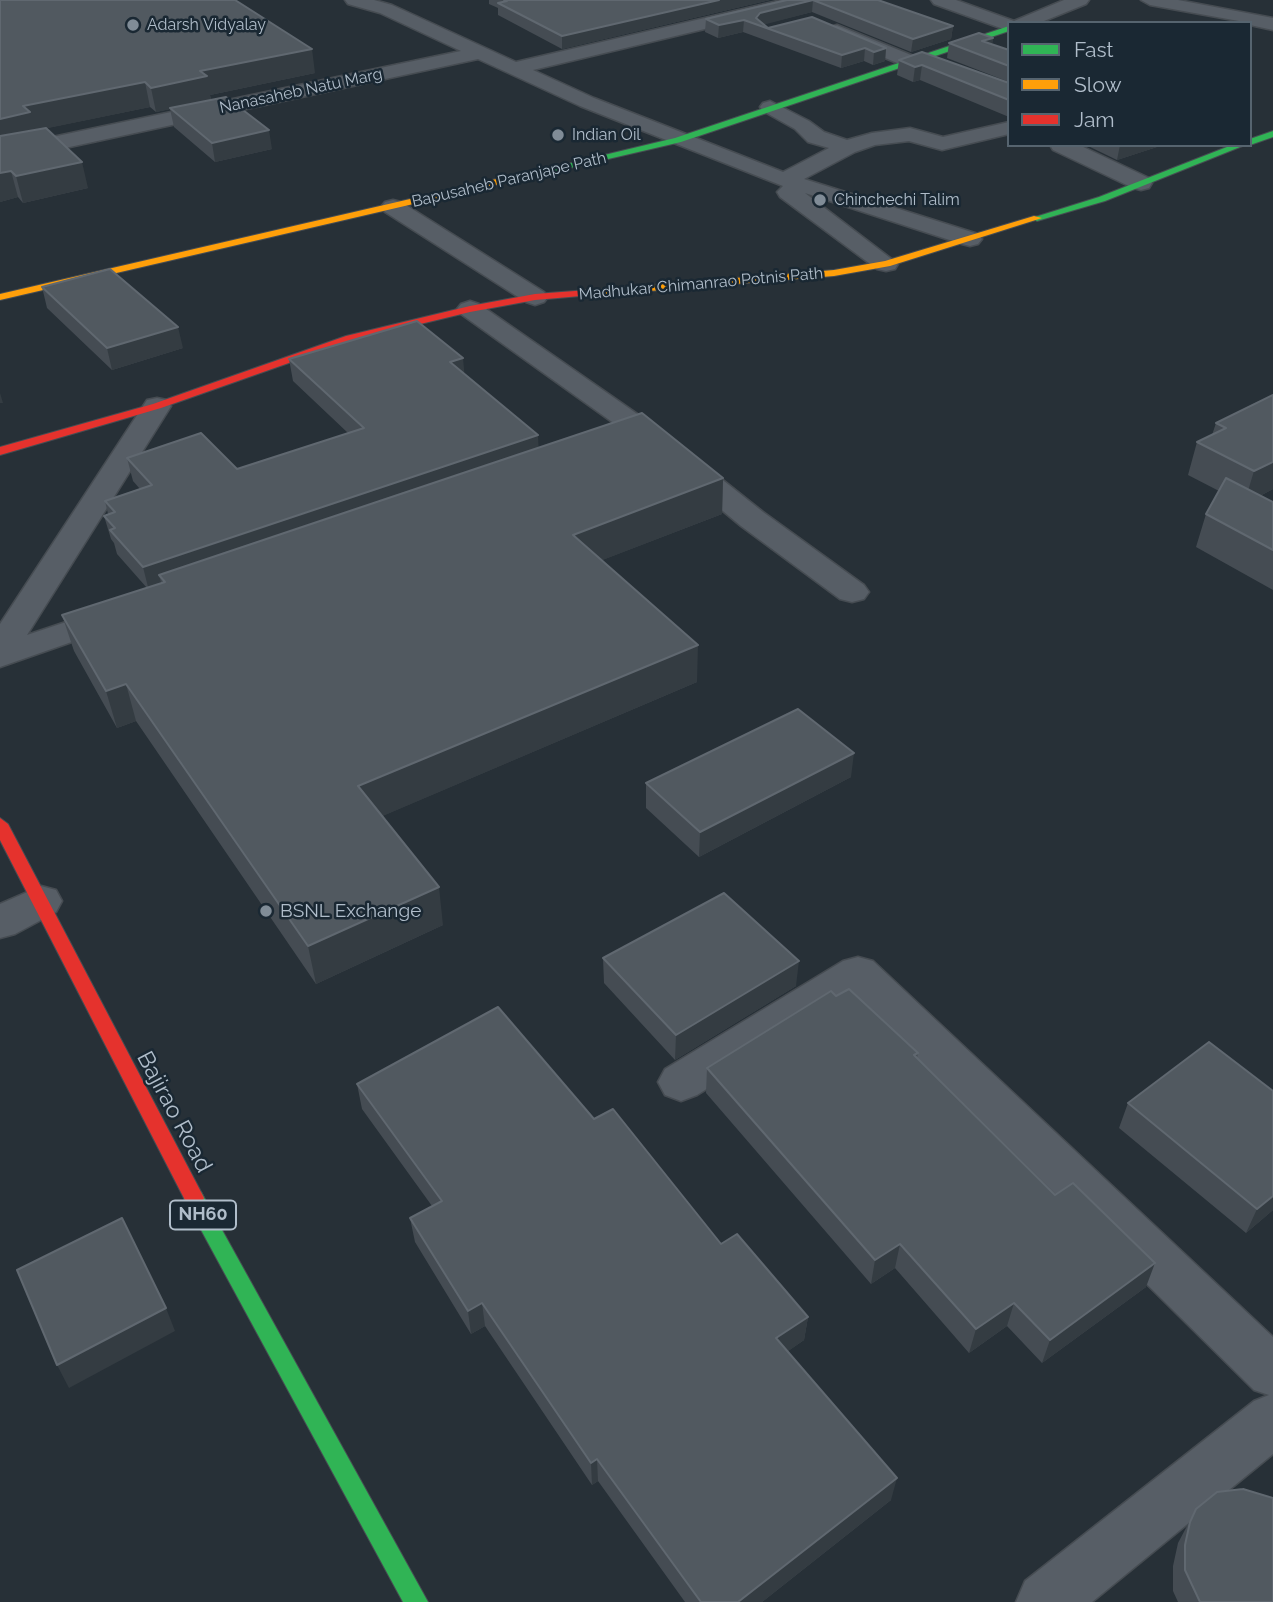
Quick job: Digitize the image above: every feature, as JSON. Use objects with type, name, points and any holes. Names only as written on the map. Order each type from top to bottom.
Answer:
[{"type":"main road","name":"Bapusaheb Paranjape Path","points":[[0,297],[678,140],[1007,28]]},
{"type":"main road","points":[[1252,141],[1273,134]]},
{"type":"main road","name":"Madhukar Chimanrao Potnis Path","points":[[0,451],[158,406],[350,338],[470,309],[535,297],[719,284],[834,273],[886,264],[1102,198],[1236,147]]},
{"type":"main road","name":"Bajirao Road","points":[[0,824],[157,1130],[416,1602]]},
{"type":"street","points":[[354,0],[386,9],[478,53],[678,140],[761,172],[970,239]]},
{"type":"street","points":[[515,68],[805,0]]},
{"type":"street","points":[[940,0],[1007,26]]},
{"type":"street","points":[[1027,21],[1080,0]]},
{"type":"street","points":[[1150,0],[1226,21]]},
{"type":"street","points":[[386,9],[417,2]]},
{"type":"street","points":[[825,26],[915,59],[946,67]]},
{"type":"street","points":[[1252,28],[1269,33]]},
{"type":"street","name":"Nanasaheb Natu Marg","points":[[0,155],[478,53]]},
{"type":"street","points":[[770,107],[802,125],[816,137],[847,148]]},
{"type":"street","points":[[785,180],[847,148],[897,134],[910,134],[942,144],[1007,128]]},
{"type":"street","points":[[1065,147],[1142,183]]},
{"type":"street","points":[[761,172],[886,264]]},
{"type":"street","points":[[393,207],[535,297]]},
{"type":"street","points":[[470,309],[646,433],[752,519],[852,592]]},
{"type":"street","points":[[0,650],[158,406]]},
{"type":"street","points":[[606,446],[646,433]]},
{"type":"street","points":[[0,656],[145,606]]},
{"type":"street","points":[[0,923],[41,901]]},
{"type":"street","points":[[681,1082],[858,973],[1273,1372]]},
{"type":"street","points":[[1046,1602],[1273,1420]]},
{"type":"building","points":[[0,0],[235,0],[312,49],[200,71],[207,76],[151,88],[145,82],[23,106],[30,112],[0,119]]},
{"type":"building","points":[[504,0],[719,0],[562,36],[498,3],[507,1]]},
{"type":"building","points":[[787,0],[813,0],[760,13],[756,18],[768,28],[812,17],[886,48],[874,52],[865,48],[842,55],[744,20],[719,25],[706,19]]},
{"type":"building","points":[[813,0],[878,0],[953,26],[913,39]]},
{"type":"building","points":[[979,33],[993,38],[982,41],[1007,49],[1007,65],[949,43]]},
{"type":"building","points":[[922,52],[1007,82],[1007,99],[922,65],[915,67],[899,60]]},
{"type":"building","points":[[226,97],[269,130],[212,143],[170,108]]},
{"type":"building","points":[[46,128],[82,162],[16,176],[11,171],[0,173],[0,136]]},
{"type":"building","points":[[110,269],[178,327],[107,348],[42,287]]},
{"type":"building","points":[[417,321],[463,358],[450,362],[538,435],[143,567],[110,530],[115,528],[104,516],[115,512],[105,501],[152,485],[127,458],[201,433],[237,469],[364,428],[289,359]]},
{"type":"building","points":[[1273,395],[1273,462],[1254,471],[1197,442],[1226,428],[1216,423]]},
{"type":"building","points":[[642,413],[723,478],[573,535],[698,645],[358,786],[439,887],[308,946],[126,684],[106,691],[62,615],[165,582],[159,575]]},
{"type":"building","points":[[1226,478],[1273,502],[1273,550],[1206,514]]},
{"type":"building","points":[[798,709],[854,753],[700,832],[646,783]]},
{"type":"building","points":[[724,893],[799,961],[676,1035],[603,958]]},
{"type":"building","points":[[849,989],[918,1053],[914,1055],[1055,1195],[1073,1183],[1155,1263],[1050,1340],[1014,1303],[976,1329],[900,1244],[875,1260],[707,1068],[831,991],[836,996]]},
{"type":"building","points":[[498,1007],[594,1119],[613,1109],[721,1244],[737,1234],[808,1317],[776,1338],[897,1478],[738,1602],[701,1602],[597,1459],[591,1463],[482,1303],[468,1311],[410,1218],[442,1201],[357,1084]]},
{"type":"building","points":[[1209,1042],[1273,1091],[1273,1196],[1257,1209],[1128,1103]]},
{"type":"building","points":[[122,1218],[166,1308],[57,1365],[17,1270]]},
{"type":"building","points":[[1243,1489],[1273,1498],[1273,1602],[1200,1602],[1185,1570],[1185,1545],[1190,1522],[1196,1509],[1217,1492]]},
{"type":"traffic: fast","points":[[518,177],[678,140],[1007,29]]},
{"type":"traffic: fast","points":[[1252,141],[1273,134]]},
{"type":"traffic: fast","points":[[1037,218],[1102,199],[1236,147]]},
{"type":"traffic: fast","points":[[194,1198],[416,1602]]},
{"type":"traffic: slow","points":[[0,297],[518,177]]},
{"type":"traffic: slow","points":[[588,293],[834,273],[886,264],[1037,218]]},
{"type":"traffic: jam","points":[[0,451],[157,406],[350,338],[470,309],[535,297],[588,293]]},
{"type":"traffic: jam","points":[[0,824],[194,1198]]},
{"type":"place","name":"Adarsh Vidyalay","points":[[133,25]]},
{"type":"place","name":"Indian Oil","points":[[558,135]]},
{"type":"place","name":"Chinchechi Talim","points":[[820,200]]},
{"type":"place","name":"BSNL Exchange","points":[[266,911]]}]
